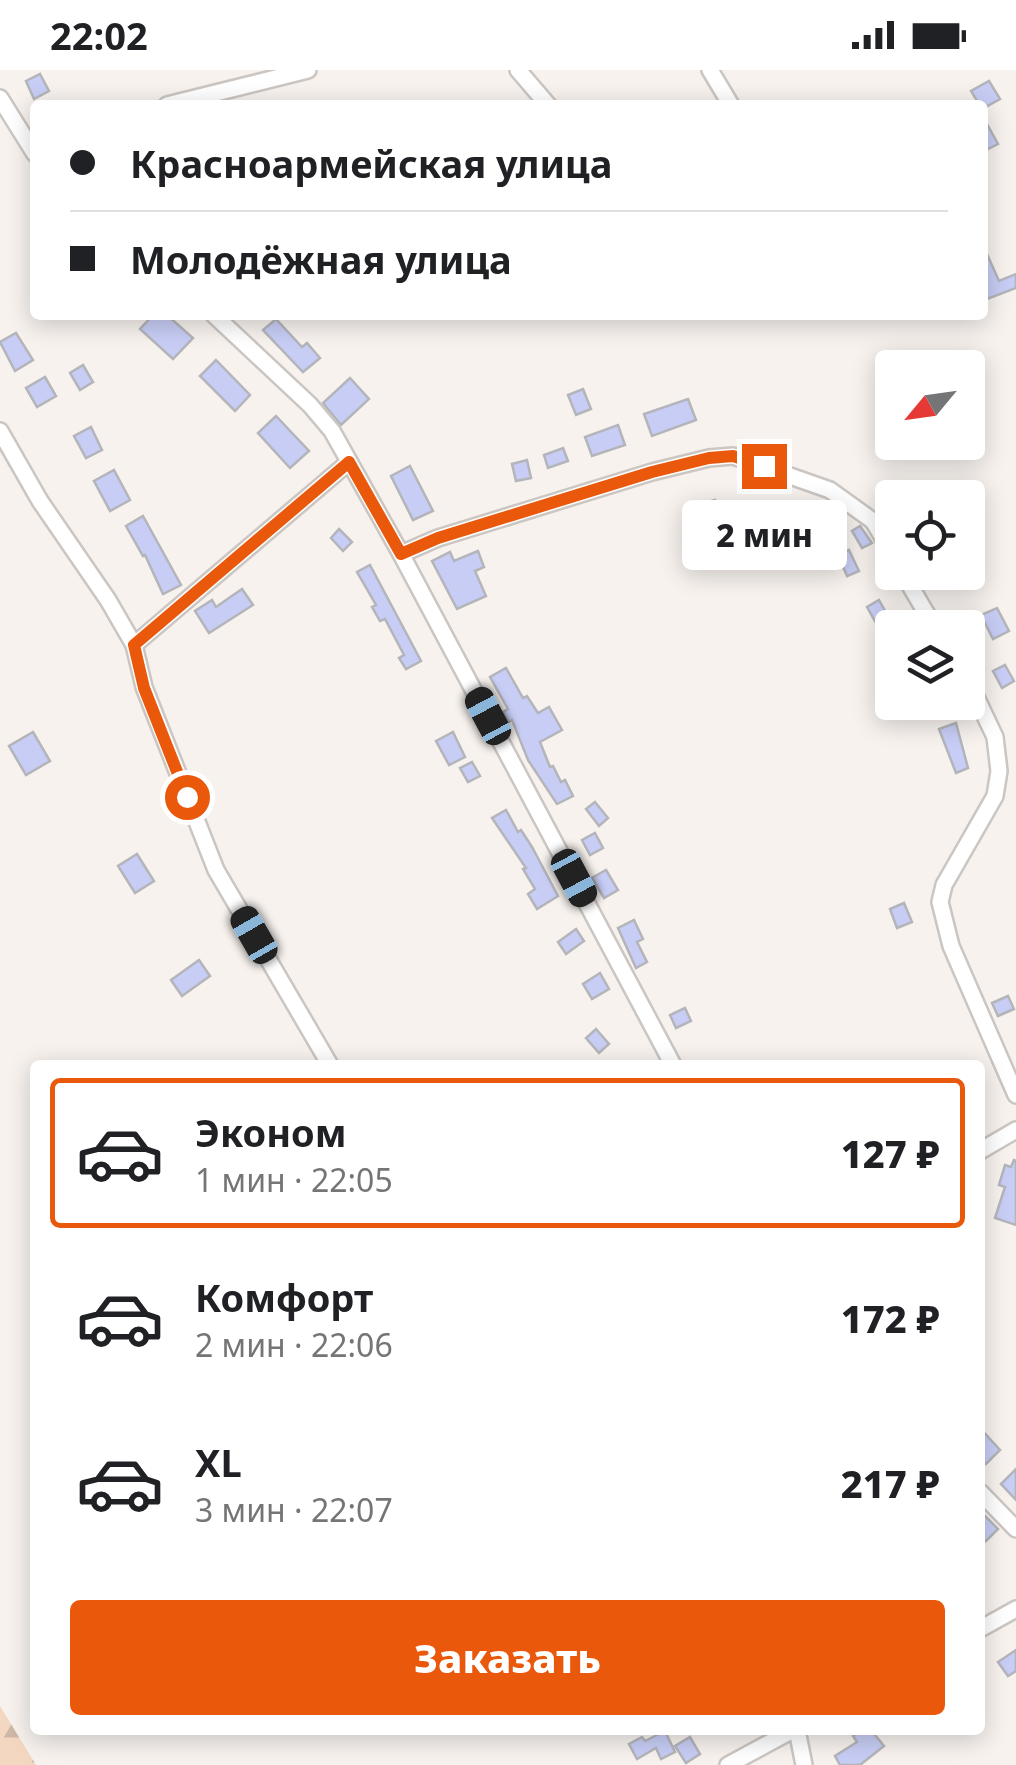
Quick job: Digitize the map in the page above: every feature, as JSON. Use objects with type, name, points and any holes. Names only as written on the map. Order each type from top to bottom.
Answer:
[{"type":"street","points":[[187,100],[308,70]]},
{"type":"street","points":[[518,70],[544,100]]},
{"type":"street","points":[[710,70],[727,100]]},
{"type":"street","points":[[0,98],[30,146]]},
{"type":"street","points":[[219,320],[310,405],[332,431],[670,1060]]},
{"type":"street","points":[[0,431],[40,501],[134,645],[144,688],[216,870],[327,1060]]},
{"type":"street","points":[[401,554],[438,538],[652,472],[733,456],[830,490],[875,524]]},
{"type":"street","points":[[134,645],[349,462]]},
{"type":"street","points":[[985,716],[995,737],[999,771],[995,796],[944,884],[940,902],[951,946],[1016,1095]]},
{"type":"street","points":[[985,1149],[1016,1130]]},
{"type":"street","points":[[985,1497],[1016,1529]]},
{"type":"street","points":[[985,1626],[1016,1609]]},
{"type":"street","points":[[728,1765],[785,1735]]},
{"type":"street","points":[[796,1735],[804,1765]]},
{"type":"green space","points":[[0,1706],[36,1765],[0,1765]]},
{"type":"building","points":[[40,74],[49,91],[34,99],[26,81]]},
{"type":"building","points":[[989,81],[1000,99],[988,106],[988,100],[976,100],[971,91]]},
{"type":"building","points":[[988,126],[998,144],[988,149]]},
{"type":"building","points":[[988,256],[999,281],[1016,274],[1016,288],[988,299]]},
{"type":"building","points":[[148,320],[173,320],[193,338],[173,359],[140,329]]},
{"type":"building","points":[[277,320],[302,347],[307,343],[320,358],[303,372],[263,330]]},
{"type":"building","points":[[16,333],[33,360],[15,371],[0,342]]},
{"type":"building","points":[[216,360],[250,395],[235,411],[200,376]]},
{"type":"building","points":[[83,365],[93,382],[80,390],[70,373]]},
{"type":"building","points":[[45,377],[56,396],[37,407],[26,388]]},
{"type":"building","points":[[350,378],[369,399],[341,425],[323,403]]},
{"type":"building","points":[[583,389],[591,409],[576,415],[568,395]]},
{"type":"building","points":[[688,399],[696,420],[652,436],[644,414]]},
{"type":"building","points":[[276,416],[309,451],[290,468],[258,433]]},
{"type":"building","points":[[618,425],[625,445],[592,456],[585,437]]},
{"type":"building","points":[[91,427],[102,450],[86,458],[74,436]]},
{"type":"building","points":[[563,448],[568,461],[548,468],[544,455]]},
{"type":"building","points":[[527,460],[531,478],[516,481],[512,464]]},
{"type":"building","points":[[410,466],[433,511],[413,520],[391,476]]},
{"type":"building","points":[[114,470],[130,500],[110,511],[94,481]]},
{"type":"building","points":[[715,500],[722,527],[703,532],[696,505]]},
{"type":"building","points":[[143,516],[181,585],[163,594],[126,526]]},
{"type":"building","points":[[860,526],[872,543],[862,548],[852,531]]},
{"type":"building","points":[[339,529],[352,542],[343,551],[331,538]]},
{"type":"building","points":[[849,550],[859,571],[847,576],[838,555]]},
{"type":"building","points":[[478,551],[484,567],[475,571],[486,596],[457,609],[432,561],[450,552],[454,561]]},
{"type":"building","points":[[370,565],[421,661],[406,669],[399,658],[404,655],[385,619],[380,621],[372,607],[376,605],[357,572]]},
{"type":"building","points":[[242,589],[253,605],[209,633],[195,611],[212,600],[216,607]]},
{"type":"building","points":[[879,600],[885,610],[875,610],[875,621],[867,607]]},
{"type":"building","points":[[997,608],[1009,631],[993,639],[985,613]]},
{"type":"building","points":[[1005,665],[1014,681],[1002,688],[993,671]]},
{"type":"building","points":[[506,668],[523,698],[527,696],[538,713],[549,707],[562,730],[540,742],[550,767],[553,766],[561,782],[565,780],[573,796],[557,804],[528,760],[512,720],[509,722],[503,712],[508,709],[490,677]]},
{"type":"building","points":[[956,723],[968,768],[956,773],[939,729]]},
{"type":"building","points":[[33,732],[50,761],[26,775],[9,746]]},
{"type":"building","points":[[453,732],[465,757],[449,765],[436,741]]},
{"type":"building","points":[[472,762],[480,776],[468,782],[460,768]]},
{"type":"building","points":[[595,802],[608,818],[599,826],[586,809]]},
{"type":"building","points":[[506,810],[532,847],[558,896],[537,909],[528,894],[535,889],[523,869],[526,868],[492,818]]},
{"type":"building","points":[[595,833],[603,848],[590,855],[582,840]]},
{"type":"building","points":[[137,854],[154,881],[135,893],[118,866]]},
{"type":"building","points":[[606,870],[618,890],[604,898],[592,878]]},
{"type":"building","points":[[904,903],[912,922],[897,928],[890,909]]},
{"type":"building","points":[[634,920],[643,939],[637,942],[647,962],[636,968],[618,928]]},
{"type":"building","points":[[576,929],[584,941],[566,954],[558,942]]},
{"type":"building","points":[[199,960],[210,976],[182,996],[171,980]]},
{"type":"building","points":[[600,973],[609,989],[592,999],[583,984]]},
{"type":"building","points":[[1008,996],[1014,1009],[998,1016],[992,1003]]},
{"type":"building","points":[[685,1008],[691,1021],[676,1028],[670,1015]]},
{"type":"building","points":[[596,1029],[609,1044],[599,1053],[586,1038]]},
{"type":"building","points":[[1014,1160],[1016,1225],[995,1218],[1005,1187],[999,1185],[1005,1165],[1011,1167]]},
{"type":"building","points":[[985,1434],[1000,1450],[985,1463]]},
{"type":"building","points":[[1016,1469],[1016,1500],[1001,1484]]},
{"type":"building","points":[[985,1516],[998,1529],[985,1540]]},
{"type":"building","points":[[1016,1650],[1016,1671],[1008,1676],[998,1662]]},
{"type":"building","points":[[667,1735],[675,1752],[661,1759],[656,1748],[637,1759],[629,1744],[642,1737],[645,1741]]},
{"type":"building","points":[[875,1735],[884,1746],[860,1765],[840,1765],[835,1756],[857,1742],[853,1736]]},
{"type":"building","points":[[690,1737],[700,1754],[686,1763],[675,1746]]},
{"type":"route","points":[[187,797],[144,688],[134,645],[349,462],[401,554],[438,538],[709,458],[733,456],[764,466]]}]
